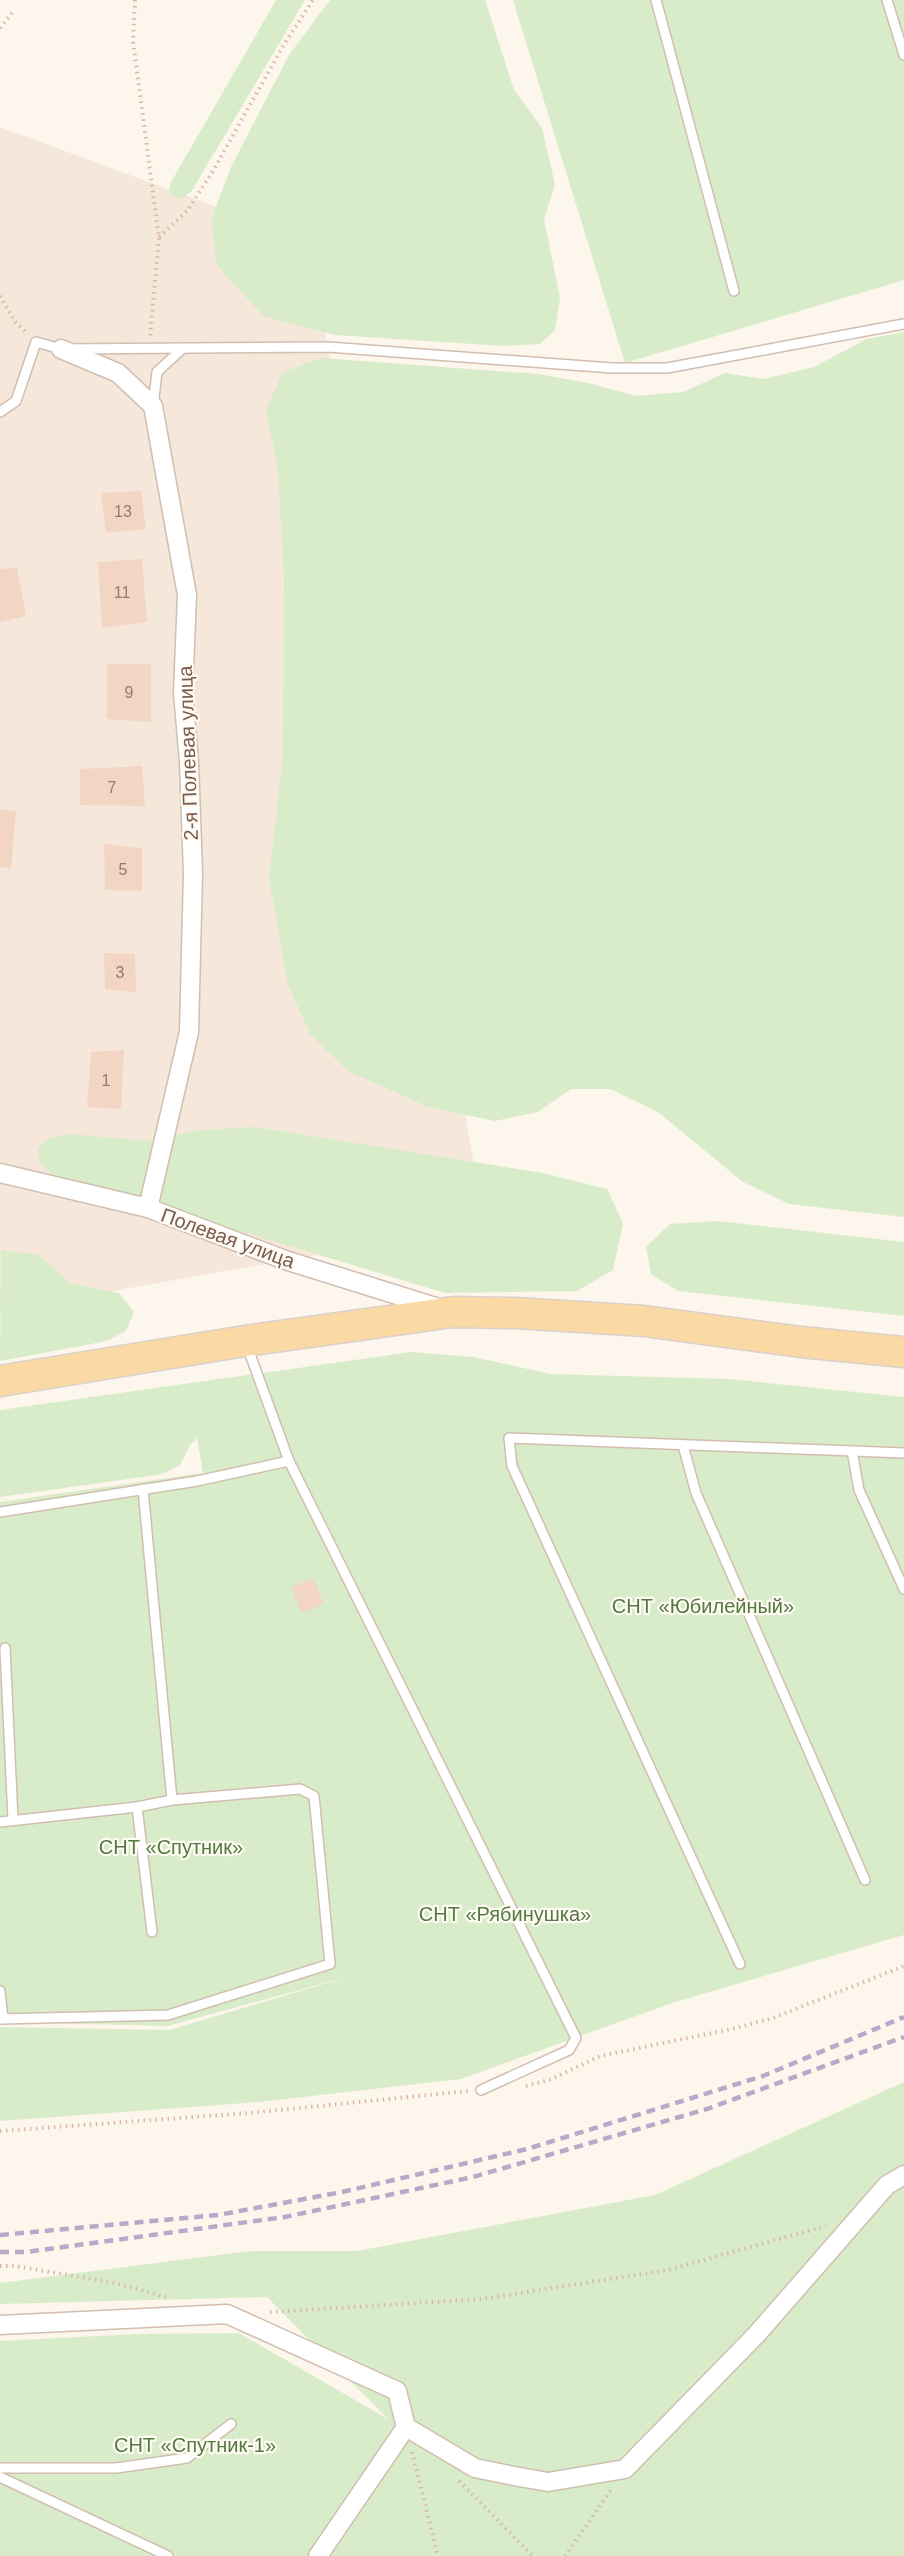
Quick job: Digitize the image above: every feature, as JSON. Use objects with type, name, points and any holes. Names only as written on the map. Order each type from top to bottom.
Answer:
[{"type":"main road","points":[[0,1381],[245,1341],[453,1312],[516,1312],[644,1321],[801,1342],[904,1352]]},
{"type":"street","points":[[61,349],[118,373],[153,406]]},
{"type":"street","name":"2-я Полевая улица","points":[[148,1208],[189,1032],[193,873],[189,762],[183,693],[187,595],[153,406]]},
{"type":"street","name":"Полевая улица","points":[[0,1173],[148,1208],[285,1260],[453,1312]]},
{"type":"street","points":[[0,2325],[227,2314],[397,2391],[406,2427],[475,2468],[548,2482],[625,2469],[757,2334],[887,2185],[904,2175]]},
{"type":"street","points":[[318,2556],[406,2427]]},
{"type":"lane","points":[[656,0],[734,291]]},
{"type":"lane","points":[[887,0],[904,55]]},
{"type":"lane","points":[[0,412],[16,401],[36,342],[61,349],[328,347],[612,368],[668,368],[904,324]]},
{"type":"lane","points":[[153,406],[157,372],[182,349]]},
{"type":"lane","points":[[245,1341],[289,1461],[576,2038],[569,2050],[481,2090]]},
{"type":"lane","points":[[740,1964],[512,1466],[509,1438],[904,1453]]},
{"type":"lane","points":[[683,1444],[696,1492],[865,1880]]},
{"type":"lane","points":[[852,1451],[859,1490],[904,1590]]},
{"type":"lane","points":[[0,1512],[143,1490],[289,1461]]},
{"type":"lane","points":[[143,1490],[172,1800]]},
{"type":"lane","points":[[5,1648],[13,1820]]},
{"type":"lane","points":[[0,1822],[137,1807],[172,1800],[300,1789],[314,1796],[330,1964],[168,2015],[1,2019],[0,1991]]},
{"type":"lane","points":[[137,1807],[152,1932]]},
{"type":"lane","points":[[0,2468],[116,2468],[187,2458],[231,2424]]},
{"type":"lane","points":[[0,2477],[168,2556]]},
{"type":"path","points":[[135,0],[133,41],[159,237],[149,349]]},
{"type":"path","points":[[159,237],[187,211],[313,0]]},
{"type":"path","points":[[0,28],[12,13]]},
{"type":"path","points":[[0,296],[15,321],[36,342]]},
{"type":"path","points":[[522,2088],[552,2079],[600,2056],[732,2030],[773,2018],[904,1966]]},
{"type":"path","points":[[0,2131],[249,2113],[481,2090]]},
{"type":"path","points":[[227,2314],[482,2299],[668,2270],[859,2217]]},
{"type":"path","points":[[0,2266],[15,2266],[111,2282],[175,2300]]},
{"type":"path","points":[[406,2427],[438,2556]]},
{"type":"path","points":[[565,2556],[625,2469]]},
{"type":"path","points":[[453,2475],[533,2556]]},
{"type":"shaded area","points":[[0,127],[309,241],[485,1225],[0,1311]]},
{"type":"green space","points":[[276,0],[305,0],[191,192],[180,199],[170,195],[170,184]]},
{"type":"green space","points":[[330,0],[485,0],[514,90],[542,128],[555,185],[544,219],[560,298],[555,330],[540,344],[503,346],[335,335],[263,316],[217,265],[211,220],[231,167],[289,55]]},
{"type":"green space","points":[[513,0],[904,0],[904,280],[625,363]]},
{"type":"green space","points":[[904,332],[904,1217],[789,1204],[743,1182],[658,1112],[610,1089],[571,1089],[538,1112],[495,1121],[428,1107],[348,1071],[310,1034],[288,985],[269,879],[283,756],[284,577],[278,470],[266,410],[283,372],[321,358],[538,374],[588,383],[636,396],[683,392],[725,373],[763,379],[814,367],[867,339]]},
{"type":"green space","points":[[255,1127],[543,1173],[607,1189],[623,1223],[613,1270],[577,1291],[445,1293],[54,1175],[40,1164],[38,1149],[49,1138],[70,1134],[147,1141],[201,1130]]},
{"type":"green space","points":[[718,1221],[904,1242],[904,1316],[678,1291],[651,1274],[646,1247],[670,1224]]},
{"type":"green space","points":[[1,1250],[39,1255],[69,1283],[119,1293],[134,1312],[126,1331],[107,1341],[0,1361]]},
{"type":"green space","points":[[411,1352],[473,1357],[551,1374],[729,1379],[904,1397],[904,1935],[675,2002],[461,2079],[259,2102],[0,2121],[0,2027],[169,2030],[354,1975],[168,2026],[0,2022],[0,1502],[203,1473],[197,1438],[190,1445],[180,1465],[163,1474],[0,1497],[0,1410]]},
{"type":"green space","name":"СНТ «Спутник-1»","points":[[904,2082],[904,2556],[0,2556],[0,2341],[137,2334],[239,2333],[388,2419],[267,2297],[0,2304],[0,2283],[250,2251],[357,2251],[655,2195]]},
{"type":"building","points":[[141,491],[146,529],[106,533],[101,493]]},
{"type":"building","points":[[142,559],[147,622],[102,628],[98,562]]},
{"type":"building","points":[[17,568],[26,616],[0,622],[0,569]]},
{"type":"building","points":[[107,664],[151,664],[151,722],[107,719]]},
{"type":"building","points":[[142,766],[145,806],[80,805],[80,769]]},
{"type":"building","points":[[0,809],[16,811],[11,868],[0,867]]},
{"type":"building","points":[[104,844],[142,848],[142,891],[105,890]]},
{"type":"building","points":[[104,953],[135,954],[136,992],[105,989]]},
{"type":"building","points":[[124,1050],[121,1109],[87,1107],[91,1052]]},
{"type":"building","points":[[313,1578],[324,1604],[302,1613],[291,1587]]},
{"type":"railway","points":[[0,2235],[218,2215],[342,2192],[527,2149],[763,2076],[904,2017]]},
{"type":"railway","points":[[0,2252],[26,2252],[285,2217],[473,2177],[707,2109],[904,2037]]},
{"type":"park label","name":"СНТ «Юбилейный»","points":[[703,1606]]},
{"type":"park label","name":"СНТ «Спутник»","points":[[171,1847]]},
{"type":"park label","name":"СНТ «Рябинушка»","points":[[505,1914]]}]
